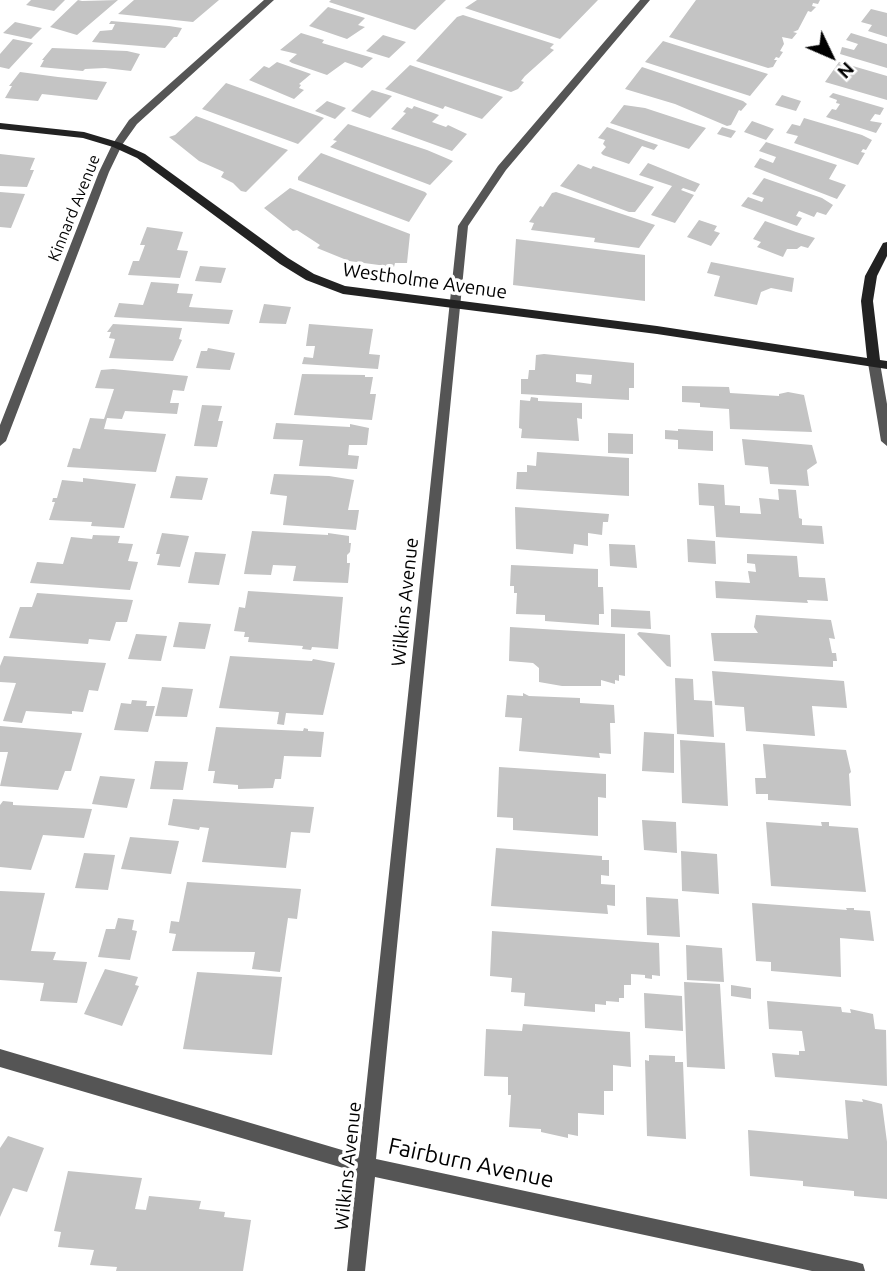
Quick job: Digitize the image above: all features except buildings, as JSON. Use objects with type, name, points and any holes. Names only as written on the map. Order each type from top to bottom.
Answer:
[{"type":"street","name":"Kinnard Avenue","points":[[0,441],[104,172],[117,145],[133,122],[269,0]]},
{"type":"street","name":"Wilkins Avenue","points":[[356,1271],[463,226],[502,168],[645,0]]},
{"type":"street","name":"Westholme Avenue","points":[[0,126],[84,135],[141,156],[284,261],[310,277],[343,290],[657,330],[887,365]]},
{"type":"street","points":[[887,246],[871,276],[867,301],[887,440]]},
{"type":"street","name":"Fairburn Avenue","points":[[0,1058],[368,1166],[856,1271]]}]
